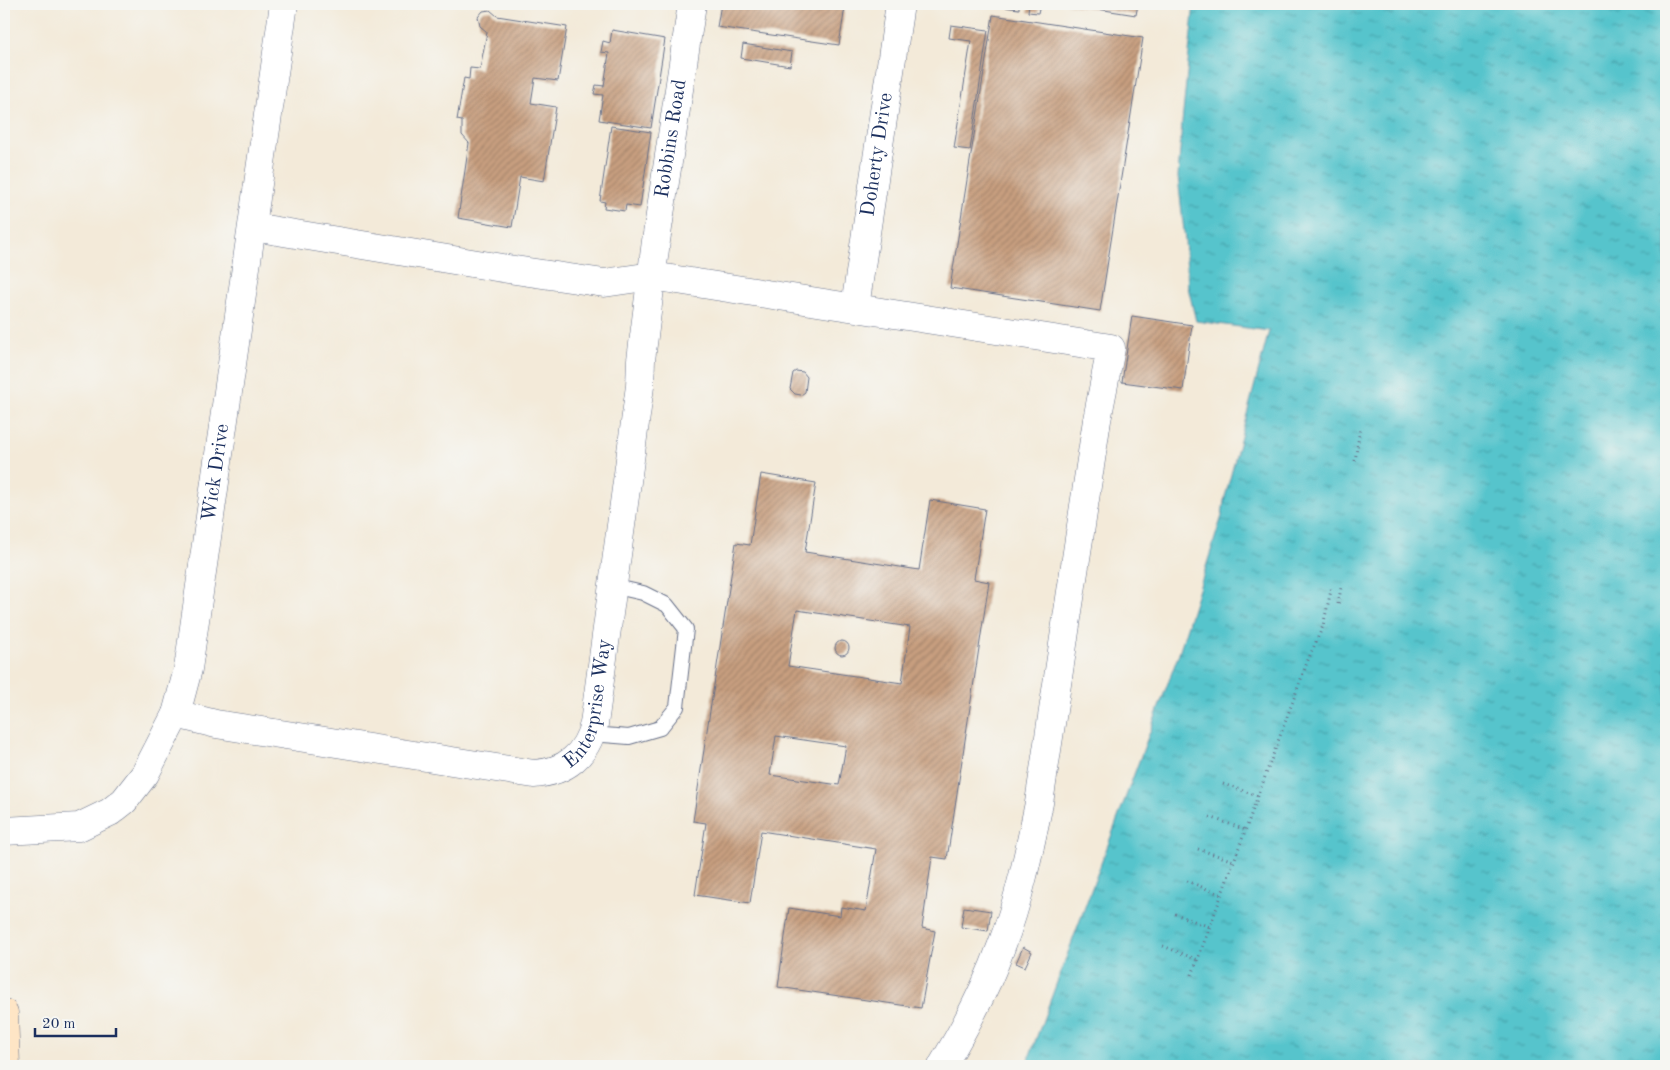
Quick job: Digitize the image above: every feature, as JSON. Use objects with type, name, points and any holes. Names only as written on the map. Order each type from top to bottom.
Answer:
[{"type":"street","name":"Wick Drive","points":[[4,831],[79,827],[110,812],[124,801],[140,781],[176,714],[188,669],[284,4]]},
{"type":"street","name":"Robbins Road","points":[[652,276],[692,4]]},
{"type":"street","name":"Doherty Drive","points":[[855,307],[900,4]]},
{"type":"street","points":[[253,227],[604,283],[652,276],[1111,348],[1097,420],[1043,779],[1027,860],[1007,931],[989,978],[975,1008],[942,1066]]},
{"type":"street","name":"Enterprise Way","points":[[176,714],[216,724],[534,774],[542,774],[559,769],[582,752],[592,734],[640,386],[641,360],[652,276]]},
{"type":"street","points":[[4,1013],[6,1066]]},
{"type":"lane","points":[[592,734],[629,737],[660,728],[677,707],[686,629],[667,605],[643,593],[612,586]]},
{"type":"path","points":[[1355,461],[1360,429]]},
{"type":"path","points":[[1192,975],[1308,660],[1323,626],[1332,586]]},
{"type":"path","points":[[1338,604],[1341,588]]},
{"type":"path","points":[[1223,784],[1258,796]]},
{"type":"path","points":[[1210,817],[1246,830]]},
{"type":"path","points":[[1198,849],[1234,862]]},
{"type":"path","points":[[1187,881],[1222,895]]},
{"type":"path","points":[[1175,914],[1210,927]]},
{"type":"path","points":[[1164,946],[1198,960]]},
{"type":"water","points":[[1194,4],[1666,4],[1666,1066],[1026,1066],[1178,656],[1222,516],[1224,501],[1269,331],[1196,321],[1188,287],[1178,177]]},
{"type":"building","points":[[721,4],[826,4],[845,7],[839,45],[717,27]]},
{"type":"building","points":[[996,4],[1019,4],[1019,9],[996,6]]},
{"type":"building","points":[[1029,4],[1040,4],[1038,13],[1028,12]]},
{"type":"building","points":[[1066,4],[1138,4],[1136,15]]},
{"type":"building","points":[[490,10],[497,16],[567,27],[558,81],[535,78],[531,103],[556,107],[544,181],[520,177],[512,227],[458,218],[469,143],[462,135],[462,121],[457,120],[464,78],[469,79],[470,68],[480,69],[487,32],[480,26],[478,17],[483,11]]},
{"type":"building","points":[[993,15],[1143,38],[1100,311],[950,288]]},
{"type":"building","points":[[951,25],[988,30],[970,150],[954,148],[971,41],[949,38]]},
{"type":"building","points":[[612,30],[665,39],[651,128],[599,120],[603,95],[594,94],[596,85],[604,86],[609,53],[601,52],[603,41],[610,43]]},
{"type":"building","points":[[743,44],[792,52],[790,66],[741,58]]},
{"type":"building","points":[[611,126],[651,132],[640,207],[626,205],[625,211],[604,208],[605,202],[600,201]]},
{"type":"building","points":[[1132,316],[1192,325],[1183,390],[1122,382]]},
{"type":"building","points":[[796,371],[803,372],[807,377],[805,392],[801,395],[795,394],[790,389],[793,373]]},
{"type":"building","points":[[761,474],[816,483],[805,552],[919,570],[930,500],[985,509],[974,579],[989,582],[947,859],[932,857],[922,928],[935,931],[921,1008],[778,987],[789,908],[840,916],[841,907],[866,911],[876,849],[761,831],[750,903],[695,895],[706,823],[693,821],[736,543],[750,545]],"holes":[[[797,610],[910,627],[902,683],[788,666]],[[776,736],[846,746],[839,785],[770,775]]]},
{"type":"building","points":[[842,641],[847,643],[849,648],[847,653],[842,655],[837,653],[835,648],[837,643]]},
{"type":"building","points":[[964,907],[991,911],[988,931],[961,927]]},
{"type":"building","points":[[1023,947],[1032,952],[1025,967],[1016,963]]}]
